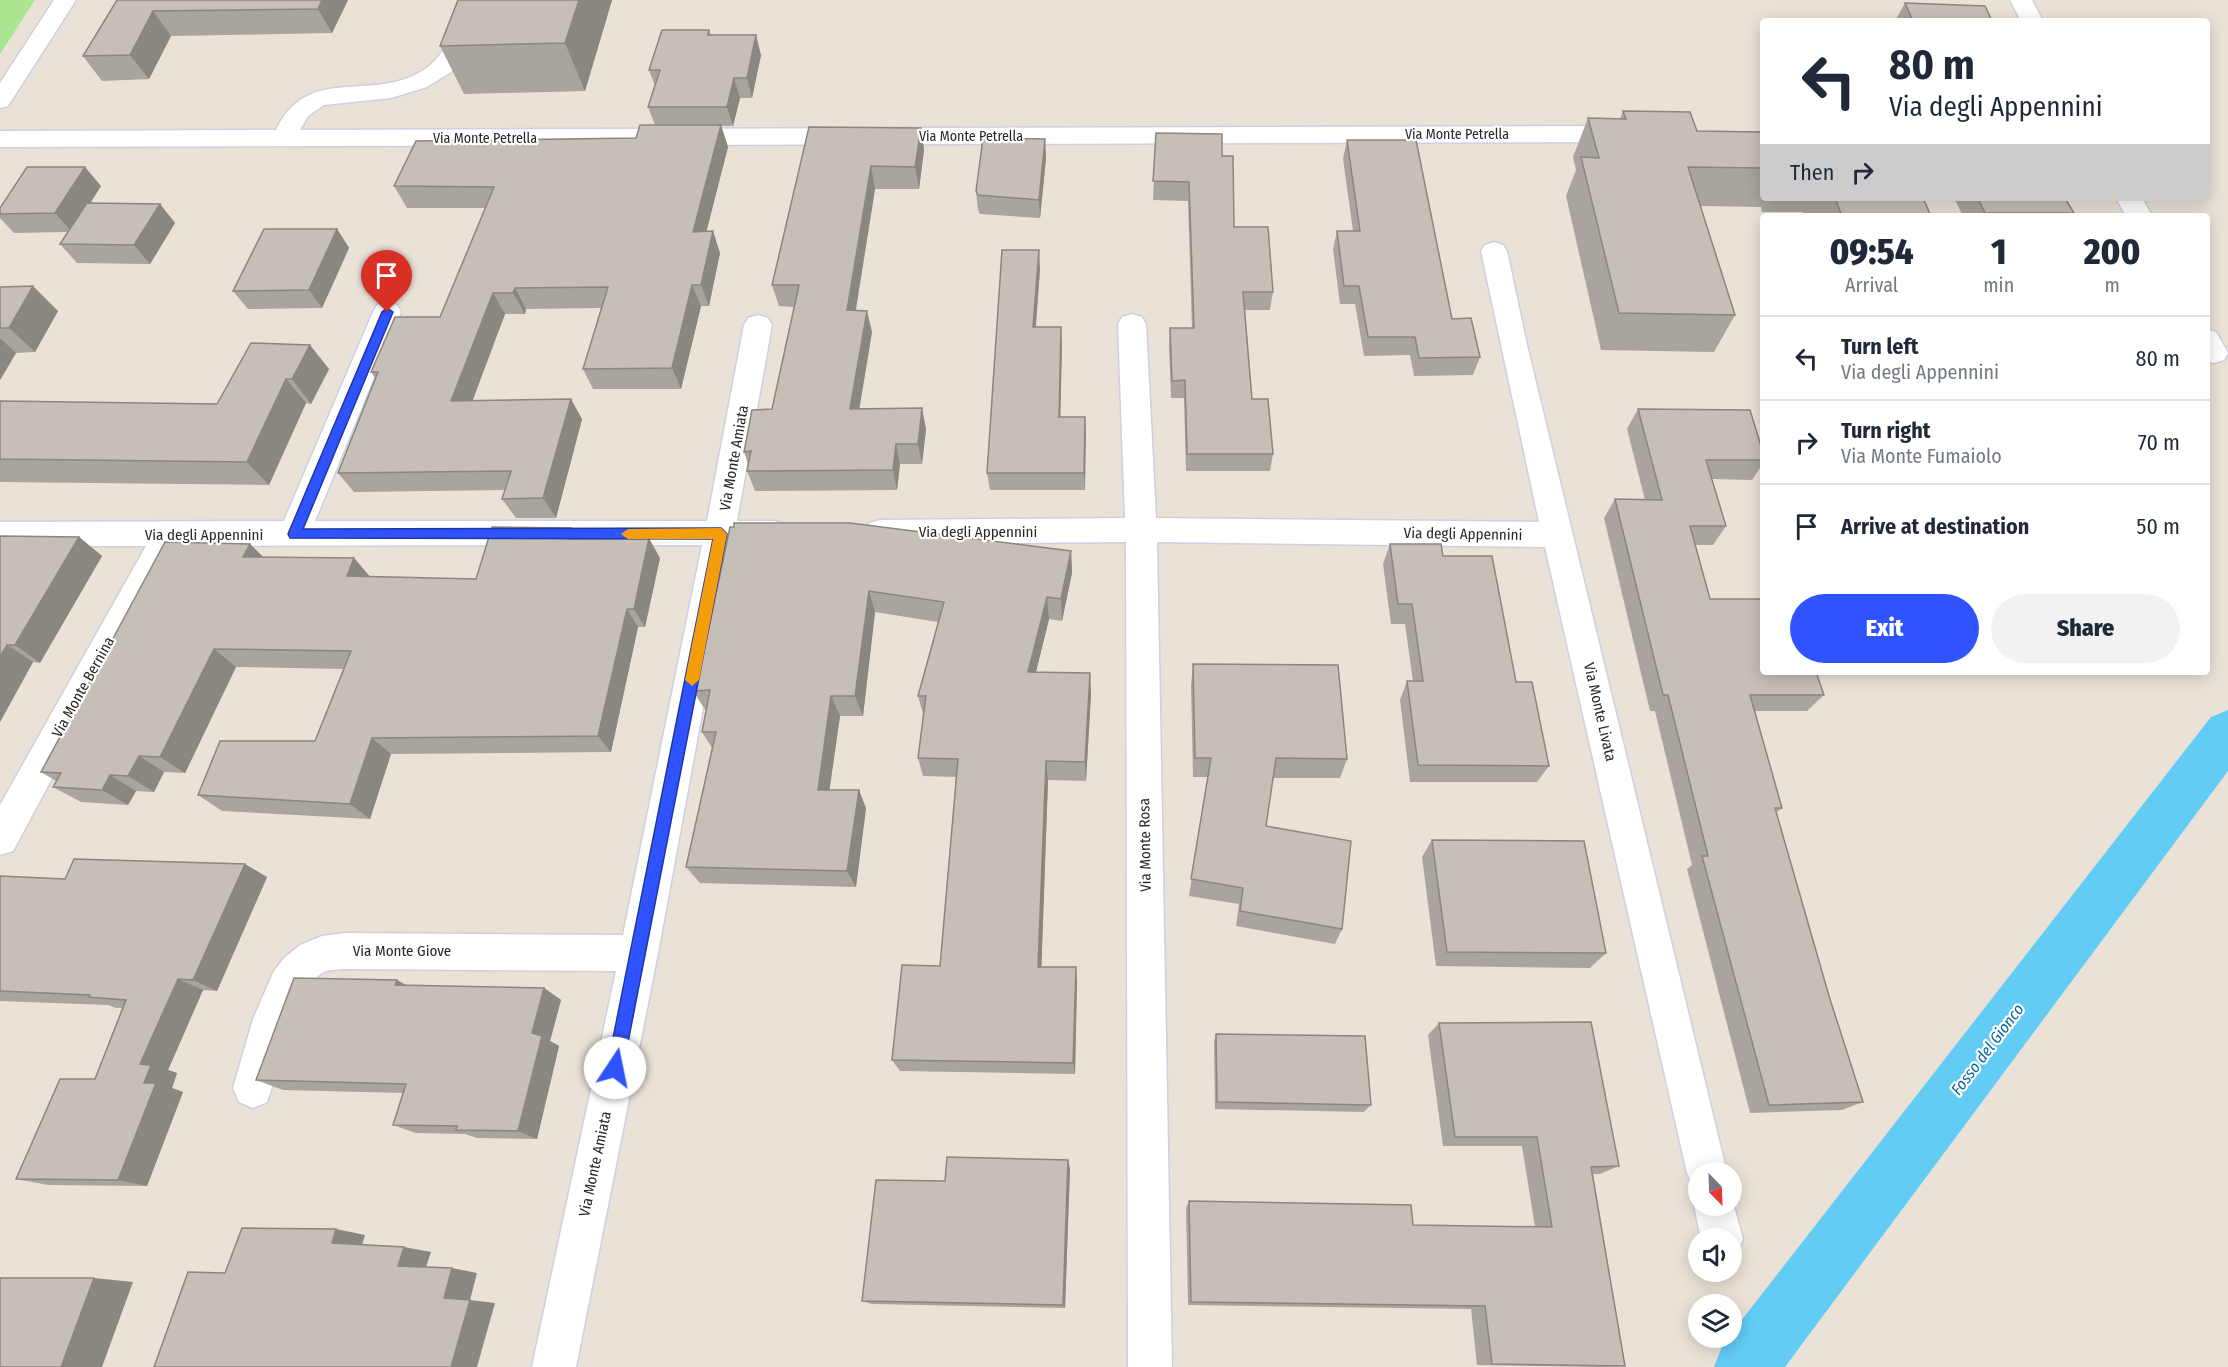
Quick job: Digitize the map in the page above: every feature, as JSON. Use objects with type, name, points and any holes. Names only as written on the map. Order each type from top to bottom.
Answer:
[{"type":"street","points":[[0,101],[65,0]]},
{"type":"street","points":[[2021,0],[2030,18]]},
{"type":"street","points":[[284,138],[296,116],[311,102],[338,95],[382,92],[413,84],[445,67],[460,42]]},
{"type":"street","name":"Via Monte Petrella","points":[[0,140],[1653,134]]},
{"type":"street","name":"Via Monte Livata","points":[[1494,251],[1513,345],[1704,1162]]},
{"type":"street","points":[[294,534],[387,312]]},
{"type":"street","name":"Via Monte Rosa","points":[[1132,324],[1141,530],[1150,1367]]},
{"type":"street","name":"Via Monte Amiata","points":[[554,1367],[721,534],[758,325]]},
{"type":"street","name":"Via degli Appennini","points":[[849,532],[1141,530],[1559,535]]},
{"type":"street","name":"Via degli Appennini","points":[[0,534],[167,536],[802,533]]},
{"type":"street","name":"Via Monte Bernina","points":[[0,839],[167,536]]},
{"type":"street","name":"Via Monte Giove","points":[[253,1088],[287,984],[309,960],[321,955],[345,951],[639,952]]},
{"type":"green space","points":[[0,0],[35,0],[0,54]]},
{"type":"building","points":[[117,0],[322,0],[318,9],[153,11],[130,55],[83,56]]},
{"type":"building","points":[[458,0],[579,0],[565,43],[440,46]]},
{"type":"building","points":[[1905,3],[1985,6],[1991,18],[1912,18]]},
{"type":"building","points":[[662,30],[709,30],[708,35],[756,35],[747,78],[734,78],[727,107],[648,107],[660,70],[649,70]]},
{"type":"building","points":[[1623,111],[1690,112],[1697,131],[1760,132],[1760,168],[1688,167],[1735,315],[1619,313],[1581,157],[1599,158],[1588,118],[1626,119]]},
{"type":"building","points":[[640,125],[721,125],[693,232],[713,231],[701,285],[692,285],[672,368],[583,369],[608,287],[515,288],[513,293],[493,293],[451,401],[571,399],[543,498],[502,499],[511,471],[338,473],[378,372],[371,372],[395,317],[440,317],[494,187],[394,186],[416,141],[636,138]]},
{"type":"building","points":[[809,127],[921,128],[915,167],[871,166],[847,310],[867,311],[850,409],[922,408],[918,444],[896,444],[893,470],[747,471],[751,451],[744,452],[752,410],[772,409],[799,285],[772,285]]},
{"type":"building","points":[[1156,133],[1222,134],[1222,156],[1233,156],[1234,227],[1268,227],[1273,292],[1243,292],[1252,399],[1268,399],[1273,454],[1187,454],[1185,380],[1172,381],[1170,328],[1194,328],[1189,182],[1153,181]]},
{"type":"building","points":[[983,138],[1045,139],[1039,200],[978,195],[976,191]]},
{"type":"building","points":[[1347,140],[1416,140],[1452,319],[1471,318],[1480,357],[1419,358],[1415,337],[1368,337],[1359,286],[1344,286],[1337,231],[1360,231]]},
{"type":"building","points":[[27,167],[85,167],[55,213],[0,214],[0,208]]},
{"type":"building","points":[[1836,201],[1924,201],[1930,213],[1841,213]]},
{"type":"building","points":[[1979,201],[2067,201],[2074,213],[1985,213]]},
{"type":"building","points":[[87,203],[160,204],[134,245],[60,244]]},
{"type":"building","points":[[264,229],[337,229],[309,290],[233,291]]},
{"type":"building","points":[[1002,250],[1039,250],[1033,327],[1061,327],[1059,417],[1085,417],[1084,473],[987,473]]},
{"type":"building","points":[[33,286],[9,328],[0,328],[0,287]]},
{"type":"building","points":[[251,343],[310,345],[292,379],[286,379],[247,462],[0,459],[0,401],[217,404]]},
{"type":"building","points":[[1638,409],[1750,410],[1760,442],[1760,460],[1706,460],[1726,526],[1690,526],[1710,599],[1760,599],[1760,675],[1817,675],[1824,695],[1750,695],[1782,808],[1775,808],[1829,996],[1863,1102],[1769,1105],[1702,856],[1708,856],[1668,695],[1663,695],[1615,499],[1662,500]]},
{"type":"building","points":[[734,523],[850,523],[1071,551],[1061,599],[1047,597],[1028,672],[1090,673],[1085,762],[1046,761],[1038,967],[1076,967],[1073,1063],[892,1060],[902,965],[940,966],[958,759],[918,758],[926,696],[918,696],[944,602],[869,591],[855,696],[831,696],[818,790],[859,790],[847,871],[686,867],[716,732],[702,732],[710,690],[693,691],[702,647],[705,647],[730,527],[734,527]]},
{"type":"building","points":[[492,527],[571,528],[568,539],[649,538],[634,609],[627,609],[598,736],[372,738],[350,804],[198,795],[220,741],[315,741],[351,651],[214,649],[160,757],[139,756],[128,776],[110,775],[102,790],[53,787],[61,773],[41,772],[165,542],[250,544],[243,557],[354,558],[347,576],[476,579]]},
{"type":"building","points":[[0,536],[79,537],[15,645],[7,645],[0,657]]},
{"type":"building","points":[[1390,544],[1441,544],[1443,556],[1492,556],[1516,682],[1532,682],[1549,766],[1418,765],[1407,681],[1423,681],[1412,604],[1398,604]]},
{"type":"building","points":[[1193,664],[1338,665],[1347,759],[1276,758],[1266,826],[1351,841],[1342,929],[1240,911],[1243,888],[1191,879],[1211,758],[1195,758]]},
{"type":"building","points":[[1432,840],[1584,841],[1606,953],[1447,952]]},
{"type":"building","points":[[74,859],[245,864],[193,980],[178,979],[140,1064],[151,1065],[144,1083],[156,1083],[118,1180],[16,1179],[60,1079],[95,1079],[126,1000],[89,997],[90,995],[0,991],[0,876],[65,879]]},
{"type":"building","points":[[294,978],[397,980],[395,985],[544,988],[532,1033],[542,1036],[518,1131],[456,1130],[457,1126],[393,1125],[406,1084],[256,1080]]},
{"type":"building","points":[[1591,1022],[1619,1166],[1591,1167],[1625,1366],[1492,1364],[1485,1306],[1191,1302],[1189,1201],[1411,1205],[1413,1225],[1552,1227],[1537,1137],[1455,1137],[1439,1023]]},
{"type":"building","points":[[1216,1034],[1365,1036],[1371,1105],[1217,1102]]},
{"type":"building","points":[[947,1157],[1068,1160],[1063,1305],[862,1301],[876,1180],[945,1181]]},
{"type":"building","points":[[242,1228],[336,1229],[332,1243],[404,1247],[398,1266],[452,1268],[444,1298],[470,1300],[451,1367],[154,1367],[188,1272],[225,1273]]},
{"type":"building","points":[[0,1278],[94,1278],[61,1367],[0,1367]]},
{"type":"waterway","name":"Fosso del Gionco","points":[[1746,1367],[2228,732]]},
{"type":"slow traffic","points":[[628,534],[721,534],[692,680]]},
{"type":"route","points":[[387,312],[294,534],[721,534],[615,1068]]}]
